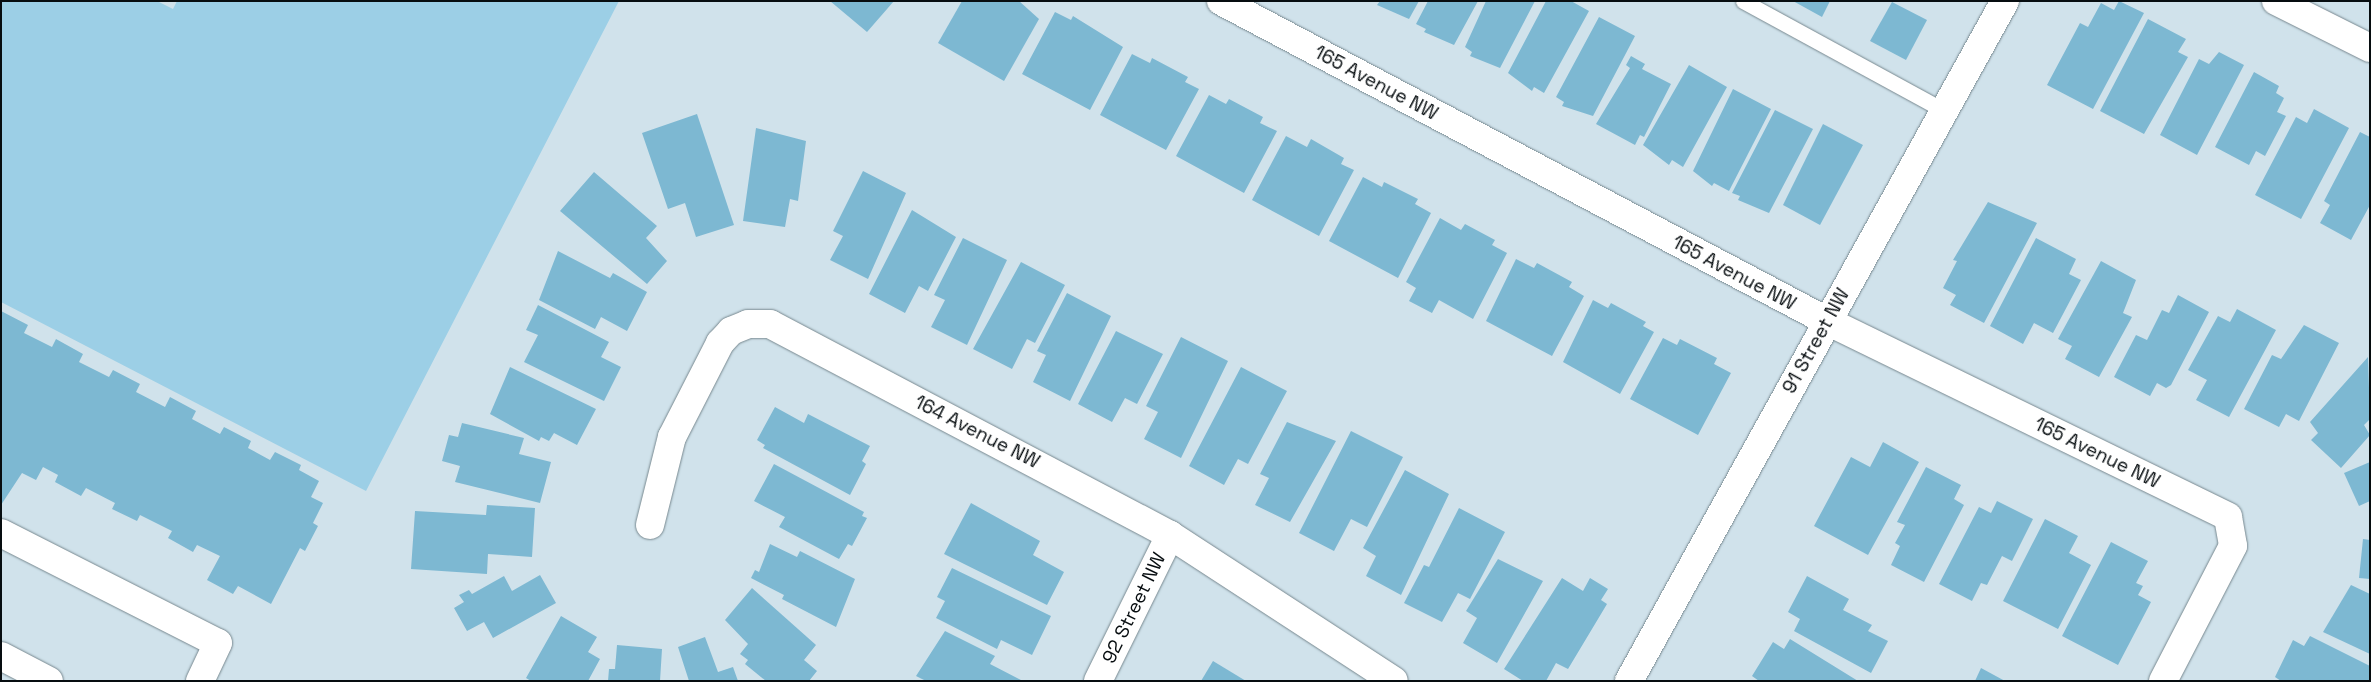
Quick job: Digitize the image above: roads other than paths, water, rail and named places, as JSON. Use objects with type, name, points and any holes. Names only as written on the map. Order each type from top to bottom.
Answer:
[{"type":"street","name":"165 Avenue NW","points":[[1221,1],[1826,321],[2228,517],[2233,546],[2163,681]]},
{"type":"street","name":"91 Street NW","points":[[1629,681],[2004,1]]},
{"type":"street","points":[[2276,1],[2370,48]]},
{"type":"street","name":"164 Avenue NW","points":[[650,525],[672,437],[720,343],[731,331],[748,324],[770,324],[1170,535],[1394,681]]},
{"type":"street","points":[[1,533],[218,643],[200,681]]},
{"type":"street","name":"92 Street NW","points":[[1098,681],[1170,535]]},
{"type":"street","points":[[1,656],[49,681]]},
{"type":"lane","points":[[1743,1],[1945,111]]}]
